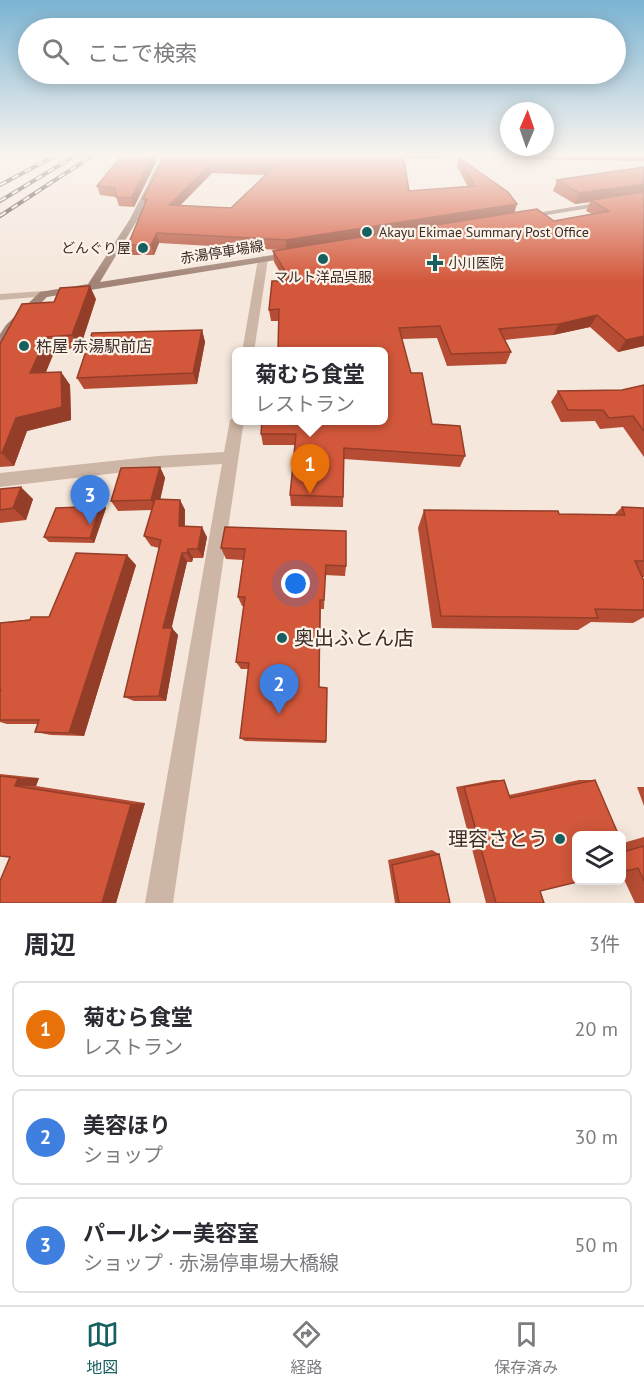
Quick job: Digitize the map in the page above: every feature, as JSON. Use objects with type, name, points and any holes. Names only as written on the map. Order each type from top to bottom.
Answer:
[{"type":"main road","points":[[91,288],[146,196]]},
{"type":"main road","points":[[517,217],[644,197]]},
{"type":"main road","name":"赤湯停車場線","points":[[44,294],[298,254]]},
{"type":"main road","points":[[0,343],[10,327],[44,294]]},
{"type":"street","points":[[249,347],[263,259]]},
{"type":"street","points":[[0,297],[44,294]]},
{"type":"street","points":[[159,903],[236,425]]},
{"type":"street","points":[[0,480],[158,462],[230,459]]},
{"type":"building","points":[[144,196],[178,196],[169,205],[231,208],[243,196],[511,196],[517,204],[286,240],[157,233],[151,245],[128,245],[147,199],[143,199]]},
{"type":"building","points":[[617,196],[644,196],[644,336],[626,340],[597,315],[559,324],[499,329],[511,352],[451,354],[440,326],[399,328],[411,373],[422,373],[432,424],[460,426],[465,456],[344,448],[343,497],[290,495],[296,434],[261,434],[262,425],[388,425],[388,347],[278,347],[279,309],[269,310],[272,281],[291,281],[273,251],[537,209],[554,221],[609,211],[591,200]]},
{"type":"building","points":[[90,286],[72,335],[47,337],[30,373],[61,372],[62,407],[16,418],[2,453],[0,453],[0,344],[22,304],[54,302],[60,288]]},
{"type":"building","points":[[202,330],[193,373],[77,378],[92,333]]},
{"type":"building","points":[[644,385],[644,431],[633,416],[609,418],[603,410],[568,410],[558,391],[622,390]]},
{"type":"building","points":[[160,467],[151,500],[111,501],[121,468]]},
{"type":"building","points":[[21,487],[13,508],[0,510],[0,489]]},
{"type":"building","points":[[155,499],[180,500],[179,526],[202,527],[198,549],[188,549],[187,553],[182,553],[163,628],[172,628],[159,696],[124,697],[161,540],[144,536]]},
{"type":"building","points":[[102,502],[90,538],[44,537],[56,508],[81,507],[83,503]]},
{"type":"building","points":[[622,507],[644,508],[644,561],[635,561],[644,581],[644,610],[595,609],[598,618],[441,616],[424,510],[558,511],[559,514],[625,515]]},
{"type":"building","points":[[225,527],[346,531],[346,566],[326,565],[324,600],[320,600],[319,687],[327,688],[326,741],[240,738],[249,663],[236,662],[245,597],[238,597],[245,549],[221,548]]},
{"type":"building","points":[[76,553],[127,555],[69,733],[35,732],[39,720],[0,720],[0,623],[30,620],[31,617],[49,617]]},
{"type":"building","points":[[0,776],[18,778],[15,786],[131,804],[102,903],[0,903],[0,881],[10,857],[0,856]]},
{"type":"building","points":[[504,780],[510,798],[595,780],[617,831],[572,831],[572,883],[540,891],[544,903],[496,903],[464,787]]},
{"type":"building","points":[[644,846],[644,881],[638,868],[626,871],[626,851]]},
{"type":"building","points":[[439,854],[450,903],[399,903],[392,865]]},
{"type":"railway","points":[[0,201],[8,196]]},
{"type":"railway","points":[[0,216],[30,196]]},
{"type":"place","name":"Akayu Ekimae Summary Post Office","points":[[367,232]]},
{"type":"place","name":"どんぐり屋","points":[[143,248]]},
{"type":"place","name":"マルト洋品呉服","points":[[323,259]]},
{"type":"place","name":"小川医院","points":[[435,263]]},
{"type":"place","name":"杵屋 赤湯駅前店","points":[[24,346]]},
{"type":"place","name":"菊むら食堂","points":[[310,494]]},
{"type":"place","name":"パールシー美容室","points":[[90,525]]},
{"type":"place","name":"奥出ふとん店","points":[[282,638]]},
{"type":"place","name":"美容ほり","points":[[279,714]]},
{"type":"place","name":"理容さとう","points":[[560,839]]}]
